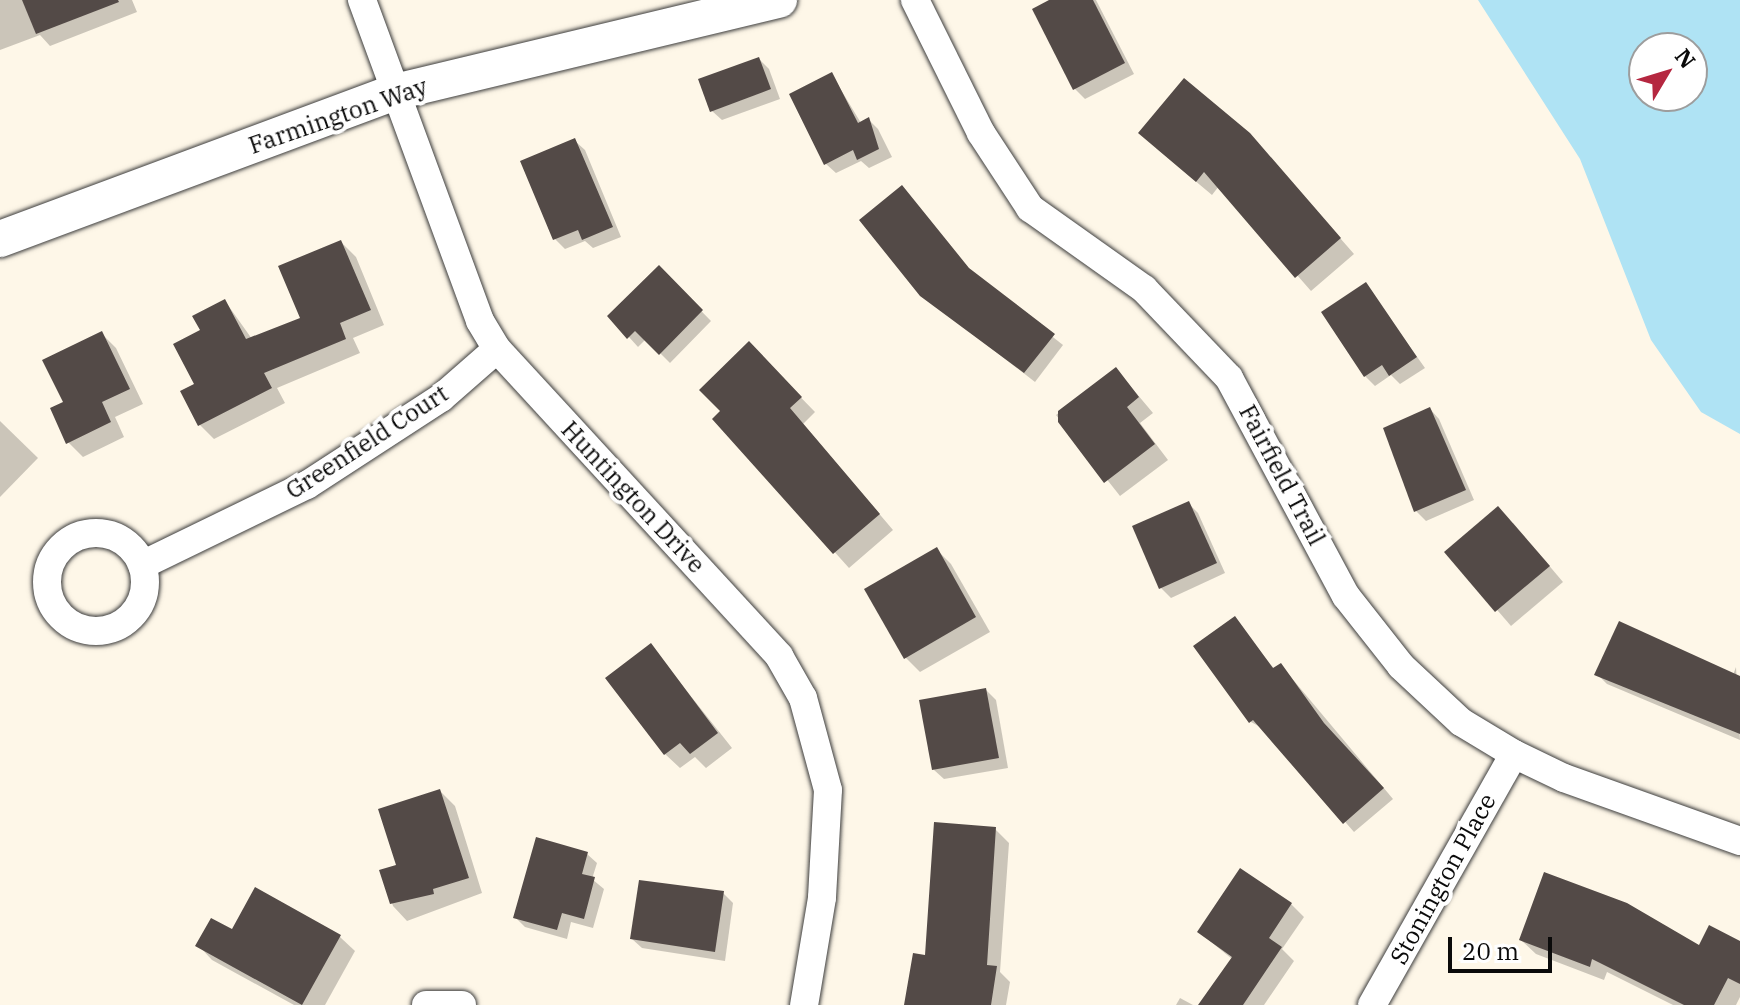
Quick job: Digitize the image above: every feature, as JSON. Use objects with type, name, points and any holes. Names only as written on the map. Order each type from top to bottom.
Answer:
[{"type":"street","name":"Huntington Drive","points":[[362,0],[480,321],[497,349],[779,656],[803,698],[828,790],[822,898],[804,1005]]},
{"type":"street","name":"Farmington Way","points":[[0,239],[395,92],[779,0]]},
{"type":"street","name":"Fairfield Trail","points":[[915,0],[981,133],[1030,208],[1144,289],[1229,378],[1346,596],[1373,634],[1461,722],[1514,754],[1564,778],[1740,841]]},
{"type":"street","name":"Greenfield Court","points":[[142,565],[307,485],[441,398],[497,349]]},
{"type":"street","name":"Stonington Place","points":[[1372,1005],[1514,754]]},
{"type":"street","points":[[426,1005],[462,1005]]},
{"type":"water","points":[[1478,0],[1740,0],[1740,434],[1701,412],[1651,340],[1580,159]]},
{"type":"building","points":[[22,0],[118,0],[119,2],[36,34]]},
{"type":"building","points":[[1049,0],[1093,0],[1125,63],[1073,90],[1032,9]]},
{"type":"building","points":[[759,57],[771,89],[710,112],[698,79]]},
{"type":"building","points":[[832,72],[858,123],[869,117],[879,149],[857,160],[853,150],[824,165],[789,94]]},
{"type":"building","points":[[1184,78],[1250,133],[1341,238],[1295,278],[1204,172],[1196,182],[1138,133]]},
{"type":"building","points":[[575,138],[613,227],[582,240],[578,230],[553,240],[520,161]]},
{"type":"building","points":[[902,185],[969,268],[1055,334],[1024,373],[920,296],[859,220]]},
{"type":"building","points":[[341,240],[371,310],[340,323],[346,339],[264,373],[272,388],[198,426],[180,391],[194,384],[173,344],[200,330],[192,316],[225,299],[246,339],[300,318],[278,266]]},
{"type":"building","points":[[659,265],[703,310],[659,355],[635,331],[627,339],[607,316]]},
{"type":"building","points":[[1366,282],[1417,357],[1389,376],[1382,365],[1364,377],[1321,312]]},
{"type":"building","points":[[102,331],[130,389],[102,402],[111,422],[66,444],[50,408],[63,402],[42,360]]},
{"type":"building","points":[[749,341],[802,397],[790,408],[880,514],[833,554],[712,419],[720,411],[699,390]]},
{"type":"building","points":[[1116,367],[1139,397],[1127,407],[1155,444],[1104,483],[1058,422],[1058,411]]},
{"type":"building","points":[[1430,407],[1466,490],[1414,512],[1383,428]]},
{"type":"building","points":[[1189,501],[1217,563],[1159,589],[1132,526]]},
{"type":"building","points":[[1498,506],[1550,566],[1495,612],[1444,552]]},
{"type":"building","points":[[937,547],[976,617],[904,659],[864,589]]},
{"type":"building","points":[[1235,616],[1273,668],[1281,663],[1324,723],[1384,788],[1343,824],[1253,720],[1249,723],[1193,646]]},
{"type":"building","points":[[1619,621],[1740,676],[1740,734],[1594,675]]},
{"type":"building","points":[[651,643],[718,733],[690,754],[680,743],[664,755],[605,678]]},
{"type":"building","points":[[986,688],[999,758],[932,770],[919,700]]},
{"type":"building","points":[[440,789],[469,878],[433,889],[434,894],[390,904],[379,870],[396,865],[378,809]]},
{"type":"building","points":[[934,822],[996,827],[987,965],[997,966],[991,1005],[904,1005],[913,953],[925,955]]},
{"type":"building","points":[[536,837],[588,852],[582,874],[595,877],[584,919],[562,913],[557,930],[513,918]]},
{"type":"building","points":[[1240,868],[1292,903],[1269,938],[1282,947],[1243,1005],[1198,1005],[1232,957],[1197,932]]},
{"type":"building","points":[[1544,872],[1627,903],[1699,945],[1709,925],[1740,941],[1740,984],[1728,978],[1714,1005],[1684,1005],[1592,959],[1590,967],[1519,940]]},
{"type":"building","points":[[639,880],[724,891],[715,952],[630,939]]},
{"type":"building","points":[[255,887],[341,935],[302,1005],[195,946],[211,918],[232,929]]}]
